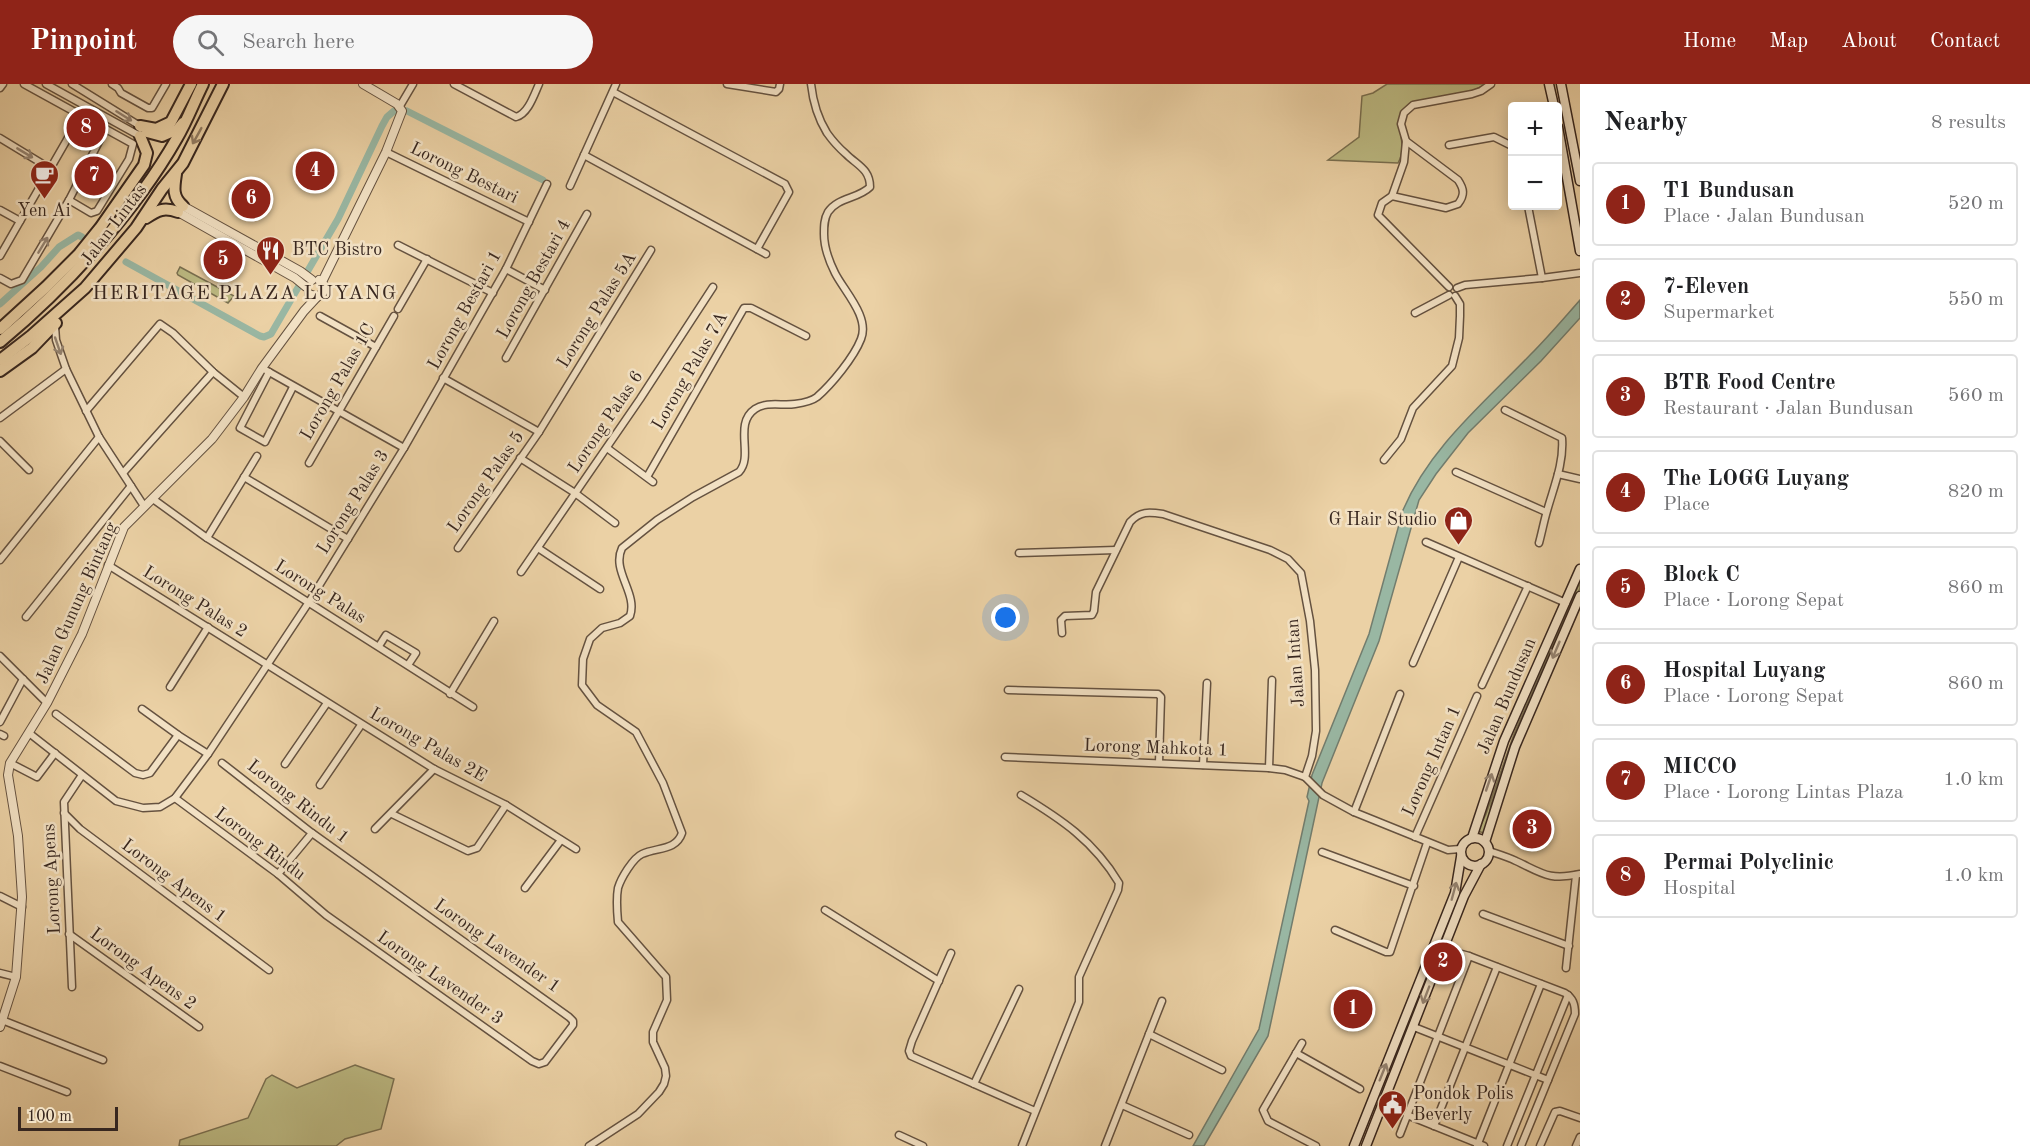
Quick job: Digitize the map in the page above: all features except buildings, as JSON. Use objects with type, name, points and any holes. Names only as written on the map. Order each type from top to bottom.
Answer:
[{"type":"highway","points":[[140,131],[156,129],[171,122],[191,84]]},
{"type":"highway","name":"Jalan Lintas","points":[[0,342],[91,255],[153,177],[177,138],[201,84]]},
{"type":"highway","name":"Jalan Lintas","points":[[0,360],[85,288],[136,228],[162,189],[176,173],[198,136],[223,84]]},
{"type":"highway","points":[[140,131],[162,136],[178,129],[188,115]]},
{"type":"highway","points":[[112,229],[153,157],[152,149],[140,131]]},
{"type":"highway","points":[[5,325],[73,260],[122,197],[146,159],[146,149],[140,131]]},
{"type":"highway","points":[[136,228],[158,210],[180,209],[174,194],[176,173]]},
{"type":"highway","points":[[0,371],[32,348],[85,288]]},
{"type":"highway","points":[[5,325],[41,304]]},
{"type":"main road","points":[[1550,84],[1553,102]]},
{"type":"main road","points":[[1561,84],[1580,181]]},
{"type":"main road","points":[[1562,154],[1580,252]]},
{"type":"main road","name":"Jalan Bundusan","points":[[1472,837],[1504,741],[1580,569]]},
{"type":"main road","name":"Jalan Bundusan","points":[[1485,842],[1515,747],[1580,596]]},
{"type":"main road","points":[[1353,1146],[1455,893],[1464,842],[1472,837],[1481,839],[1489,851],[1487,859],[1481,864],[1464,896],[1366,1146]]},
{"type":"main road","points":[[1461,853],[1468,864],[1481,864]]},
{"type":"street","points":[[0,88],[3,84]]},
{"type":"street","points":[[24,84],[80,117],[133,144],[129,159],[97,211],[91,213],[69,200]]},
{"type":"street","points":[[46,84],[140,131]]},
{"type":"street","points":[[72,84],[140,131]]},
{"type":"street","points":[[117,85],[120,93],[149,108],[166,84]]},
{"type":"street","points":[[180,209],[300,270],[310,278],[322,282],[386,152],[402,111],[400,106],[363,84]]},
{"type":"street","points":[[400,106],[413,84]]},
{"type":"street","points":[[454,84],[516,117],[522,116],[539,84]]},
{"type":"street","points":[[570,186],[616,84]]},
{"type":"street","points":[[727,84],[776,92],[780,84]]},
{"type":"street","points":[[589,1146],[638,1114],[664,1084],[665,1068],[653,1042],[653,1032],[668,1000],[666,977],[618,922],[618,888],[640,854],[670,847],[680,839],[682,833],[663,783],[636,732],[597,705],[582,685],[583,659],[590,639],[602,628],[630,616],[631,603],[619,565],[619,554],[622,548],[657,520],[739,472],[744,467],[743,437],[750,414],[768,405],[796,404],[815,399],[847,362],[862,337],[861,319],[828,259],[824,241],[824,221],[836,203],[866,191],[870,187],[870,180],[863,167],[846,155],[828,134],[817,115],[812,84]]},
{"type":"street","points":[[1449,287],[1378,215],[1382,203],[1392,196],[1404,162],[1406,141],[1401,118],[1406,109],[1413,105],[1472,94],[1491,84]]},
{"type":"street","points":[[613,92],[785,184],[789,192],[757,249]]},
{"type":"street","points":[[0,256],[80,117]]},
{"type":"street","points":[[3,280],[15,284],[22,280],[69,200],[105,130]]},
{"type":"street","points":[[1449,145],[1494,137],[1508,144]]},
{"type":"street","points":[[0,138],[51,169]]},
{"type":"street","points":[[1392,196],[1446,208],[1458,204],[1463,194],[1463,187],[1458,180],[1406,141]]},
{"type":"street","name":"Lorong Bestari","points":[[386,152],[529,222]]},
{"type":"street","points":[[584,155],[766,254]]},
{"type":"street","name":"Lorong Bestari 1","points":[[404,448],[506,269],[547,184]]},
{"type":"street","points":[[180,209],[305,287]]},
{"type":"street","points":[[0,210],[20,221]]},
{"type":"street","points":[[1529,210],[1542,278]]},
{"type":"street","name":"Lorong Bestari 4","points":[[507,358],[587,214]]},
{"type":"street","points":[[398,245],[493,292]]},
{"type":"street","name":"Lorong Palas 5A","points":[[567,386],[651,250]]},
{"type":"street","points":[[398,309],[427,259]]},
{"type":"street","points":[[287,264],[296,270],[305,287]]},
{"type":"street","points":[[506,269],[545,290]]},
{"type":"street","points":[[1449,287],[1453,285],[1457,288],[1465,285],[1580,273]]},
{"type":"street","points":[[305,287],[310,278]]},
{"type":"street","name":"Jalan Gunung Bintang","points":[[10,764],[47,704],[82,634],[124,528],[212,439],[265,370],[304,311],[305,287],[324,291],[322,282]]},
{"type":"street","name":"Lorong Palas 6","points":[[521,572],[607,448],[713,287]]},
{"type":"street","points":[[1384,460],[1401,439],[1413,408],[1452,366],[1459,338],[1460,304],[1447,290],[1449,287]]},
{"type":"street","points":[[1414,313],[1452,296],[1458,292],[1457,288]]},
{"type":"street","name":"Lorong Palas 7A","points":[[647,477],[744,308],[752,308],[806,336]]},
{"type":"street","points":[[320,316],[376,347]]},
{"type":"street","name":"Lorong Palas 1C","points":[[309,463],[394,316]]},
{"type":"street","points":[[56,323],[54,334],[66,369],[86,411],[99,437],[144,506]]},
{"type":"street","points":[[86,411],[160,324],[244,397]]},
{"type":"street","points":[[0,418],[66,369]]},
{"type":"street","points":[[293,387],[265,442],[240,428],[265,370],[404,448]]},
{"type":"street","points":[[123,473],[213,372]]},
{"type":"street","name":"Lorong Palas 5","points":[[444,378],[539,432]]},
{"type":"street","name":"Lorong Palas 5","points":[[458,548],[539,432],[567,386]]},
{"type":"street","points":[[1505,410],[1562,438],[1563,448],[1558,474],[1539,543]]},
{"type":"street","points":[[0,560],[99,437]]},
{"type":"street","points":[[0,441],[29,470]]},
{"type":"street","name":"Lorong Palas 3","points":[[175,798],[208,754],[309,602],[404,448]]},
{"type":"street","points":[[607,448],[653,482]]},
{"type":"street","points":[[207,538],[257,456]]},
{"type":"street","points":[[520,458],[575,493],[615,523]]},
{"type":"street","points":[[1456,472],[1546,512]]},
{"type":"street","points":[[1558,474],[1580,479]]},
{"type":"street","points":[[244,477],[348,539]]},
{"type":"street","points":[[26,617],[131,486]]},
{"type":"street","name":"Lorong Palas","points":[[153,499],[207,538],[473,707]]},
{"type":"street","name":"Jalan Intan","points":[[1116,550],[1130,522],[1137,515],[1147,512],[1163,514],[1270,550],[1288,559],[1301,573],[1314,660],[1316,721],[1307,779]]},
{"type":"street","points":[[1426,542],[1566,603]]},
{"type":"street","points":[[538,548],[600,588]]},
{"type":"street","points":[[1019,553],[1116,550],[1096,592],[1092,615],[1065,616],[1061,620],[1062,633]]},
{"type":"street","points":[[1413,663],[1459,557]]},
{"type":"street","name":"Lorong Palas 2","points":[[108,565],[266,665]]},
{"type":"street","points":[[1482,685],[1528,586]]},
{"type":"street","points":[[450,694],[494,621]]},
{"type":"street","points":[[171,687],[208,627]]},
{"type":"street","points":[[379,646],[386,635],[416,653],[408,665]]},
{"type":"street","points":[[0,656],[47,704]]},
{"type":"street","name":"Lorong Palas 2E","points":[[266,665],[434,769],[506,805],[576,849]]},
{"type":"street","points":[[0,722],[23,679]]},
{"type":"street","points":[[1269,768],[1272,680]]},
{"type":"street","points":[[1203,765],[1207,683]]},
{"type":"street","points":[[1008,690],[1158,694],[1161,697],[1159,763]]},
{"type":"street","points":[[1354,812],[1400,694]]},
{"type":"street","name":"Lorong Intan 1","points":[[1415,837],[1477,696]]},
{"type":"street","points":[[285,764],[327,703]]},
{"type":"street","points":[[142,709],[208,754]]},
{"type":"street","points":[[56,714],[135,773],[142,775],[150,773],[178,735]]},
{"type":"street","points":[[320,785],[361,725]]},
{"type":"street","points":[[29,734],[116,801],[143,808],[160,807],[175,798]]},
{"type":"street","points":[[55,753],[37,777],[10,764],[8,775],[18,836],[22,907],[16,977],[1,1024],[103,1059]]},
{"type":"street","name":"Lorong Mahkota 1","points":[[1005,758],[1269,768],[1295,772],[1307,779]]},
{"type":"street","name":"Lorong Rindu 1","points":[[222,763],[355,865]]},
{"type":"street","points":[[375,829],[434,769]]},
{"type":"street","name":"Lorong Apens","points":[[72,987],[64,802],[82,776]]},
{"type":"street","points":[[1307,779],[1323,795],[1354,812],[1427,843],[1461,853]]},
{"type":"street","points":[[1021,795],[1082,836],[1119,883],[1118,890],[1079,977],[1079,1002],[1022,1146]]},
{"type":"street","name":"Lorong Rindu","points":[[175,798],[278,874],[326,915]]},
{"type":"street","points":[[392,813],[468,851],[477,848],[506,805]]},
{"type":"street","name":"Lorong Apens 1","points":[[64,813],[80,829],[269,970]]},
{"type":"street","points":[[278,874],[312,833]]},
{"type":"street","points":[[525,888],[561,840]]},
{"type":"street","points":[[1335,930],[1390,952],[1427,843]]},
{"type":"street","points":[[1489,851],[1515,860],[1541,874],[1559,877],[1578,875],[1566,968]]},
{"type":"street","points":[[1322,852],[1414,886]]},
{"type":"street","name":"Lorong Lavender 1","points":[[355,865],[569,1017],[573,1025],[545,1062],[539,1064]]},
{"type":"street","points":[[0,896],[22,907]]},
{"type":"street","points":[[825,910],[939,981]]},
{"type":"street","points":[[1483,914],[1569,946]]},
{"type":"street","name":"Lorong Lavender 3","points":[[326,915],[437,995],[539,1064]]},
{"type":"street","name":"Lorong Apens 2","points":[[69,934],[199,1028]]},
{"type":"street","points":[[1444,949],[1469,956],[1568,995],[1575,1005],[1577,1015],[1521,1146]]},
{"type":"street","points":[[951,953],[909,1051],[911,1056],[1035,1111]]},
{"type":"street","points":[[1400,1134],[1469,956]]},
{"type":"street","points":[[1434,1126],[1497,967]]},
{"type":"street","points":[[0,973],[16,977]]},
{"type":"street","points":[[1407,1115],[1480,1145],[1540,984]]},
{"type":"street","points":[[974,1084],[1019,989]]},
{"type":"street","points":[[1508,1146],[1568,995]]},
{"type":"street","points":[[1106,1146],[1162,1001]]},
{"type":"street","points":[[1414,1027],[1548,1080]]},
{"type":"street","points":[[1149,1034],[1222,1070]]},
{"type":"street","points":[[1302,1043],[1263,1110],[1268,1120],[1316,1146]]},
{"type":"street","points":[[1296,1053],[1360,1089]]},
{"type":"street","points":[[0,1066],[67,1092]]},
{"type":"street","points":[[1122,1105],[1189,1135]]},
{"type":"street","points":[[1540,1146],[1555,1112],[1560,1111],[1580,1118]]},
{"type":"street","points":[[899,1135],[923,1146]]},
{"type":"street","points":[[1576,1146],[1580,1137]]},
{"type":"shaded area","points":[[1387,84],[1487,84],[1472,91],[1413,102],[1405,109],[1400,123],[1402,146],[1398,163],[1328,160],[1359,137],[1362,96],[1373,93]]},
{"type":"shaded area","points":[[180,267],[234,296],[228,303],[178,275]]},
{"type":"shaded area","points":[[1580,300],[1580,318],[1541,361],[1468,433],[1419,500],[1379,641],[1322,783],[1268,1036],[1204,1146],[1193,1146],[1259,1029],[1309,801],[1307,797],[1312,775],[1369,634],[1403,510],[1414,487],[1443,446],[1477,408],[1544,341]]},
{"type":"shaded area","points":[[1580,582],[1580,588],[1515,734],[1491,805],[1486,834],[1478,831],[1514,734]]},
{"type":"shaded area","points":[[355,1065],[394,1079],[381,1129],[345,1139],[336,1146],[179,1146],[180,1140],[248,1118],[266,1079],[272,1075],[297,1088]]},
{"type":"waterway","points":[[126,262],[260,336],[271,334],[338,219],[382,126],[394,111]]},
{"type":"waterway","points":[[407,111],[543,180]]},
{"type":"waterway","points":[[0,304],[41,267],[59,247],[78,235],[82,237]]},
{"type":"place","name":"Permai Polyclinic","points":[[86,128]]},
{"type":"place","name":"The LOGG Luyang","points":[[315,171]]},
{"type":"place","name":"MICCO","points":[[94,176]]},
{"type":"place","name":"Hospital Luyang","points":[[251,199]]},
{"type":"place","name":"Yen Ai","points":[[44,200]]},
{"type":"place","name":"Block C","points":[[223,260]]},
{"type":"place","name":"BTC Bistro","points":[[271,276]]},
{"type":"place","name":"G Hair Studio","points":[[1458,546]]},
{"type":"place","name":"BTR Food Centre","points":[[1532,829]]},
{"type":"place","name":"7-Eleven","points":[[1443,962]]},
{"type":"place","name":"T1 Bundusan","points":[[1353,1009]]},
{"type":"place","name":"Pondok Polis Beverly","points":[[1392,1130]]},
{"type":"district","name":"HERITAGE PLAZA LUYANG","points":[[245,294]]}]
